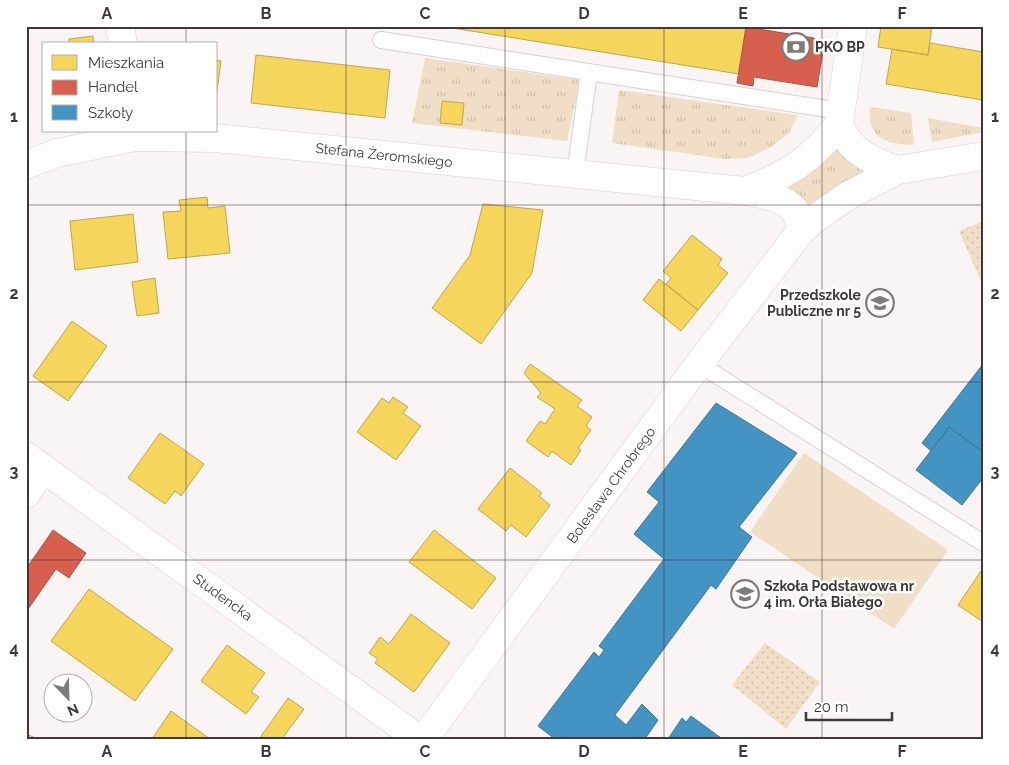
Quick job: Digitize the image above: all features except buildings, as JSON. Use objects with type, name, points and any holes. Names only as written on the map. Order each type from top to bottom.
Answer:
[{"type":"street","points":[[120,26],[123,42]]},
{"type":"street","points":[[853,26],[840,118],[843,134],[849,143],[858,152],[898,170],[983,156]]},
{"type":"street","points":[[745,191],[787,173],[800,164],[823,144],[840,118]]},
{"type":"street","name":"Stefana Żeromskiego","points":[[26,165],[57,153],[134,134],[215,138],[745,191],[782,200],[791,206],[801,223],[800,232]]},
{"type":"street","name":"Bolesława Chrobrego","points":[[424,739],[700,364],[800,232],[849,195],[898,170]]},
{"type":"street","points":[[26,494],[35,462]]},
{"type":"street","name":"Studencka","points":[[35,462],[419,739]]},
{"type":"lane","points":[[381,40],[589,72],[840,118]]},
{"type":"lane","points":[[575,174],[589,72]]},
{"type":"lane","points":[[700,364],[983,543]]},
{"type":"green space","points":[[425,58],[580,80],[567,141],[412,123]]},
{"type":"green space","points":[[619,90],[798,115],[789,133],[771,147],[748,158],[725,159],[612,143]]},
{"type":"green space","points":[[870,107],[911,113],[914,145],[895,143],[880,138],[872,126]]},
{"type":"green space","points":[[928,118],[983,128],[983,132],[932,142]]},
{"type":"green space","points":[[837,144],[849,160],[867,172],[810,208],[798,197],[772,188]]},
{"type":"green space","points":[[983,221],[983,286],[959,231]]},
{"type":"green space","points":[[804,453],[948,550],[894,629],[750,532]]},
{"type":"green space","points":[[765,643],[820,682],[786,729],[732,685]]},
{"type":"place","name":"PKO BP","points":[[796,47]]},
{"type":"place","name":"Przedszkole Publiczne nr 5","points":[[880,303]]},
{"type":"place","name":"Szkoła Podstawowa nr 4 im. Orła Białego","points":[[745,594]]}]
